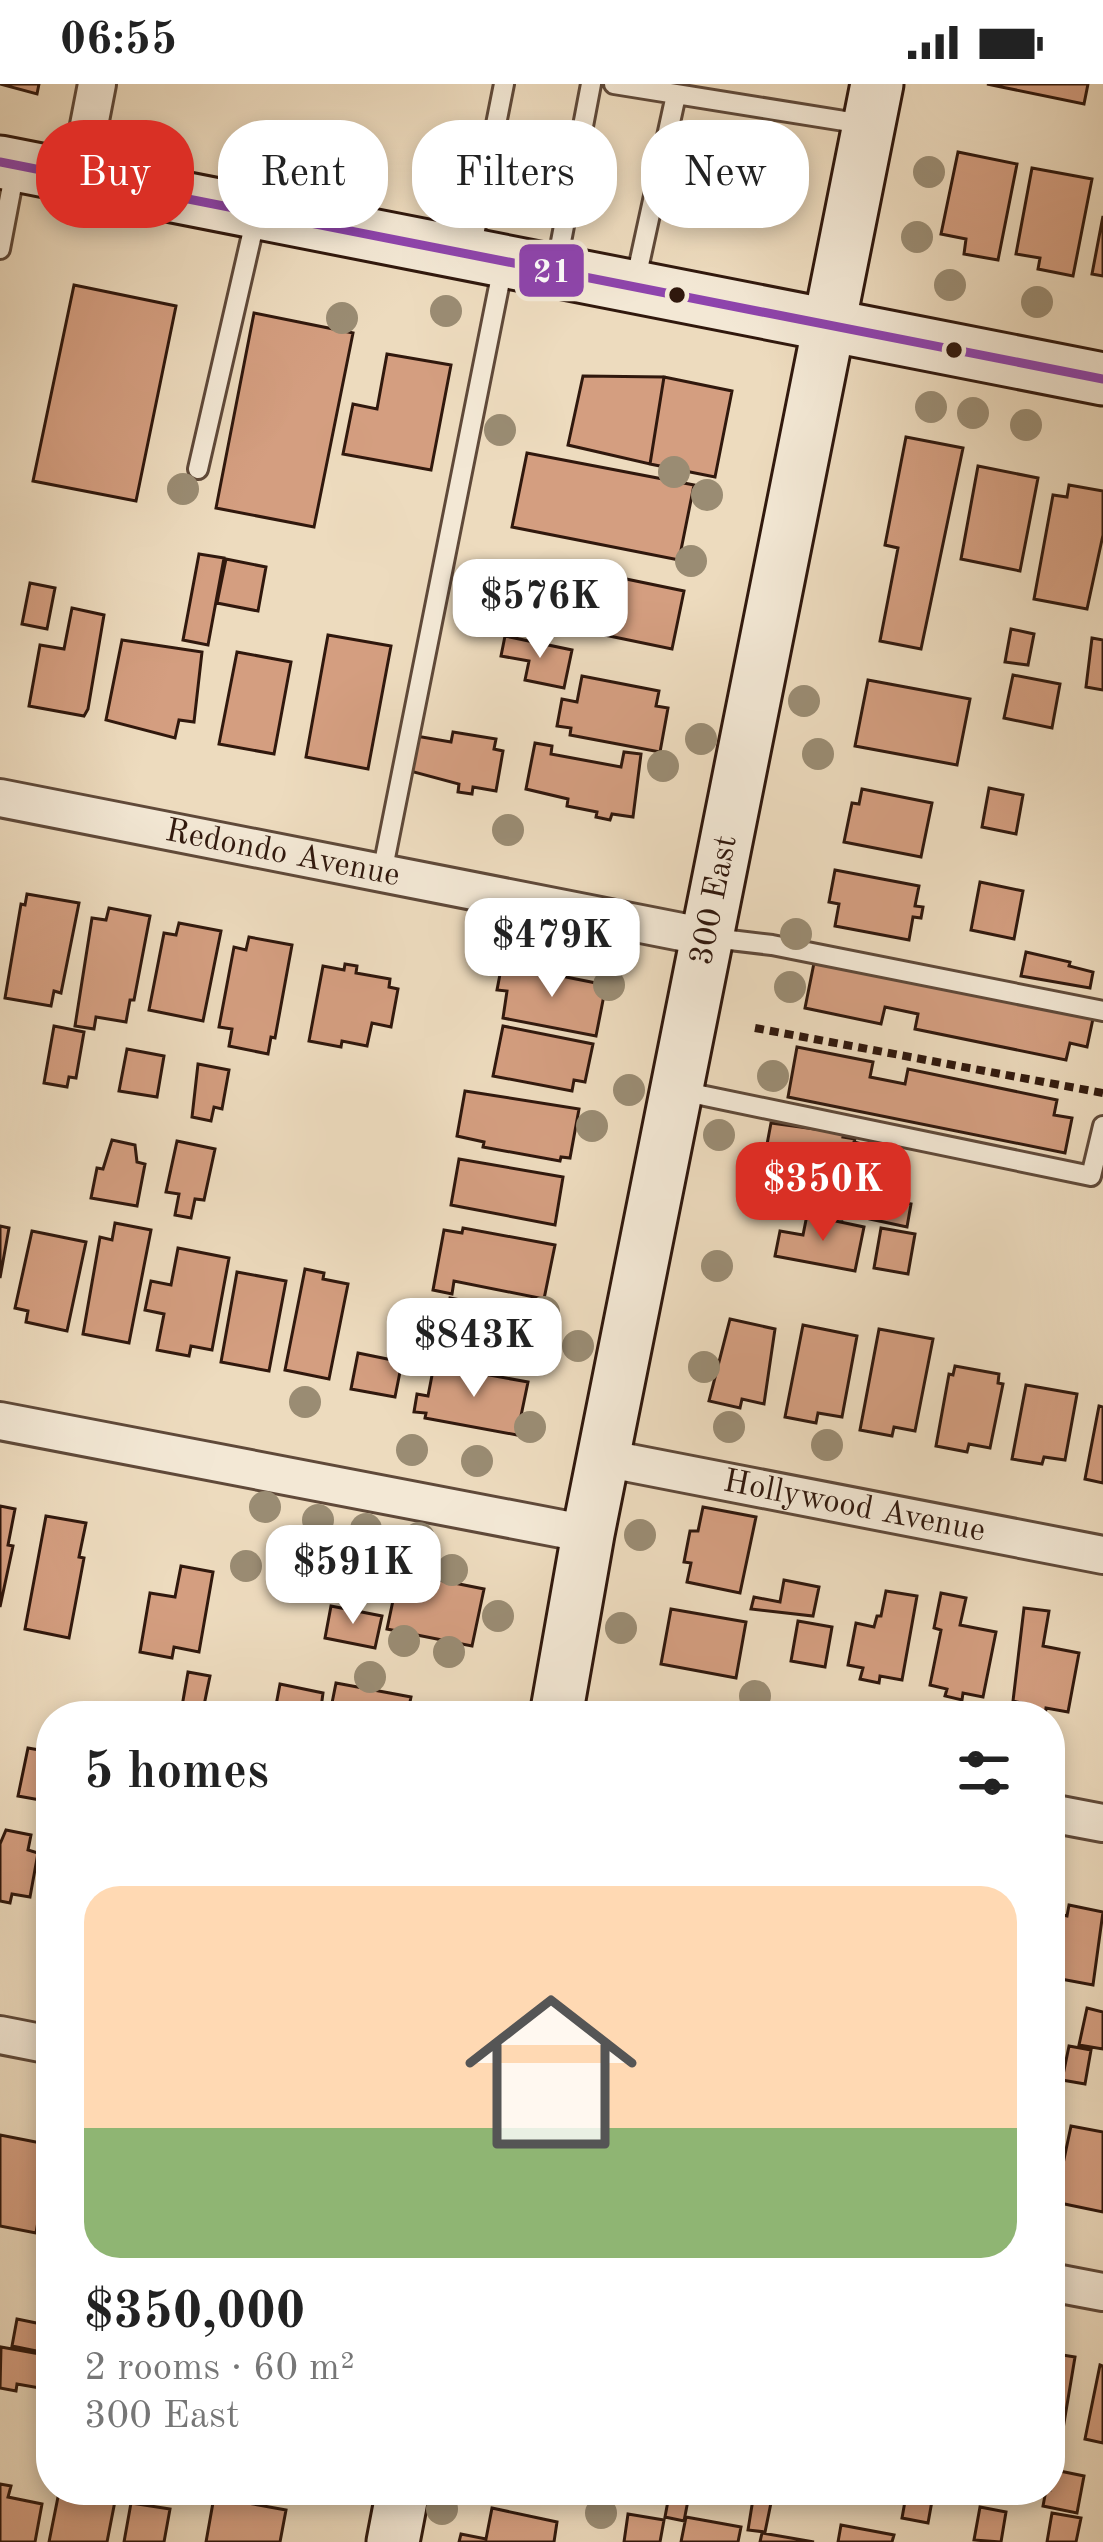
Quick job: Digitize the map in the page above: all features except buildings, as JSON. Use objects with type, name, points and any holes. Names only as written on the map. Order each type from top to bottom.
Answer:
[{"type":"street","points":[[90,120],[97,84]]},
{"type":"street","name":"300 East","points":[[559,1701],[872,104]]},
{"type":"street","points":[[337,228],[1103,379]]},
{"type":"street","name":"Redondo Avenue","points":[[0,798],[707,937]]},
{"type":"street","points":[[0,1420],[588,1534]]},
{"type":"street","name":"Hollywood Avenue","points":[[604,1458],[1103,1556]]},
{"type":"street","points":[[1065,1816],[1103,1823]]},
{"type":"street","points":[[0,2035],[36,2042]]},
{"type":"street","points":[[1065,2285],[1103,2292]]},
{"type":"street","points":[[393,2542],[400,2505]]},
{"type":"lane","points":[[382,873],[487,258],[504,84]]},
{"type":"lane","points":[[555,271],[591,84]]},
{"type":"lane","points":[[614,84],[676,94],[872,104]]},
{"type":"lane","points":[[634,287],[676,94]]},
{"type":"lane","points":[[0,249],[8,163]]},
{"type":"lane","points":[[198,469],[253,228]]},
{"type":"lane","points":[[707,937],[772,944],[1103,1011]]},
{"type":"lane","points":[[677,1090],[1091,1176],[1103,1126]]},
{"type":"path","points":[[755,1028],[1103,1093]]},
{"type":"transit line","name":"21","points":[[0,162],[1103,379]]}]
